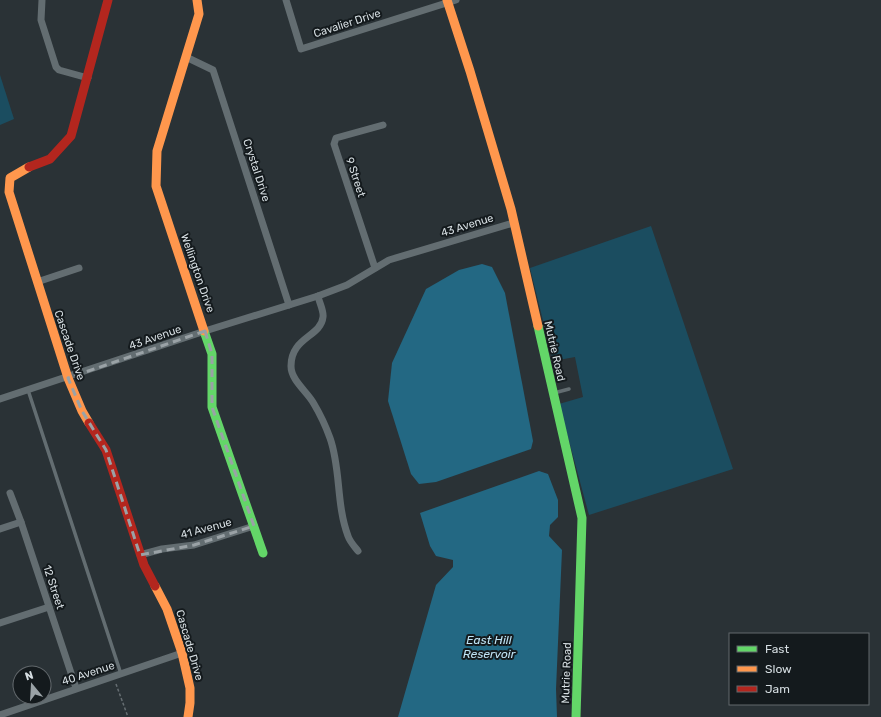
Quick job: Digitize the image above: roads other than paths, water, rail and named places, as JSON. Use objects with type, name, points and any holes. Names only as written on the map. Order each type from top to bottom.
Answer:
[{"type":"street","points":[[42,0],[41,20],[56,67],[59,70],[88,78]]},
{"type":"street","name":"Cascade Drive","points":[[108,0],[71,136],[50,159],[29,167],[10,178],[9,192],[68,378],[82,411],[106,450],[144,566],[167,609],[182,653],[190,688],[188,717]]},
{"type":"street","name":"Wellington Drive","points":[[196,0],[199,14],[157,151],[156,186],[212,354],[212,407],[263,553]]},
{"type":"street","name":"Cavalier Drive","points":[[286,0],[301,49],[451,1]]},
{"type":"street","name":"Mutrie Road","points":[[451,1],[511,209],[582,523],[576,717]]},
{"type":"street","name":"Crystal Drive","points":[[186,57],[213,70],[288,305]]},
{"type":"street","name":"9 Street","points":[[375,268],[334,144],[336,138],[383,124]]},
{"type":"street","name":"43 Avenue","points":[[0,399],[68,378],[205,331],[318,296],[347,285],[389,260],[513,223]]},
{"type":"street","points":[[37,282],[79,268]]},
{"type":"street","points":[[318,296],[323,316],[319,328],[298,345],[292,357],[291,368],[296,381],[314,403],[330,438],[336,462],[340,503],[348,538],[358,551]]},
{"type":"street","name":"12 Street","points":[[10,493],[76,688]]},
{"type":"street","points":[[0,528],[21,522]]},
{"type":"street","name":"41 Avenue","points":[[140,555],[162,549],[194,545],[254,526]]},
{"type":"street","points":[[0,622],[49,607]]},
{"type":"street","name":"40 Avenue","points":[[5,715],[76,688],[182,653]]},
{"type":"lane","points":[[553,393],[569,388]]},
{"type":"lane","points":[[28,390],[121,674]]},
{"type":"water","points":[[482,264],[492,267],[505,293],[533,441],[531,449],[436,482],[419,484],[411,474],[388,401],[392,363],[426,289],[459,270]]},
{"type":"water","name":"East Hill Reservoir","points":[[539,471],[548,474],[558,500],[558,517],[550,525],[549,536],[562,550],[556,689],[557,717],[398,717],[436,585],[453,567],[453,560],[436,556],[430,546],[420,513]]}]
